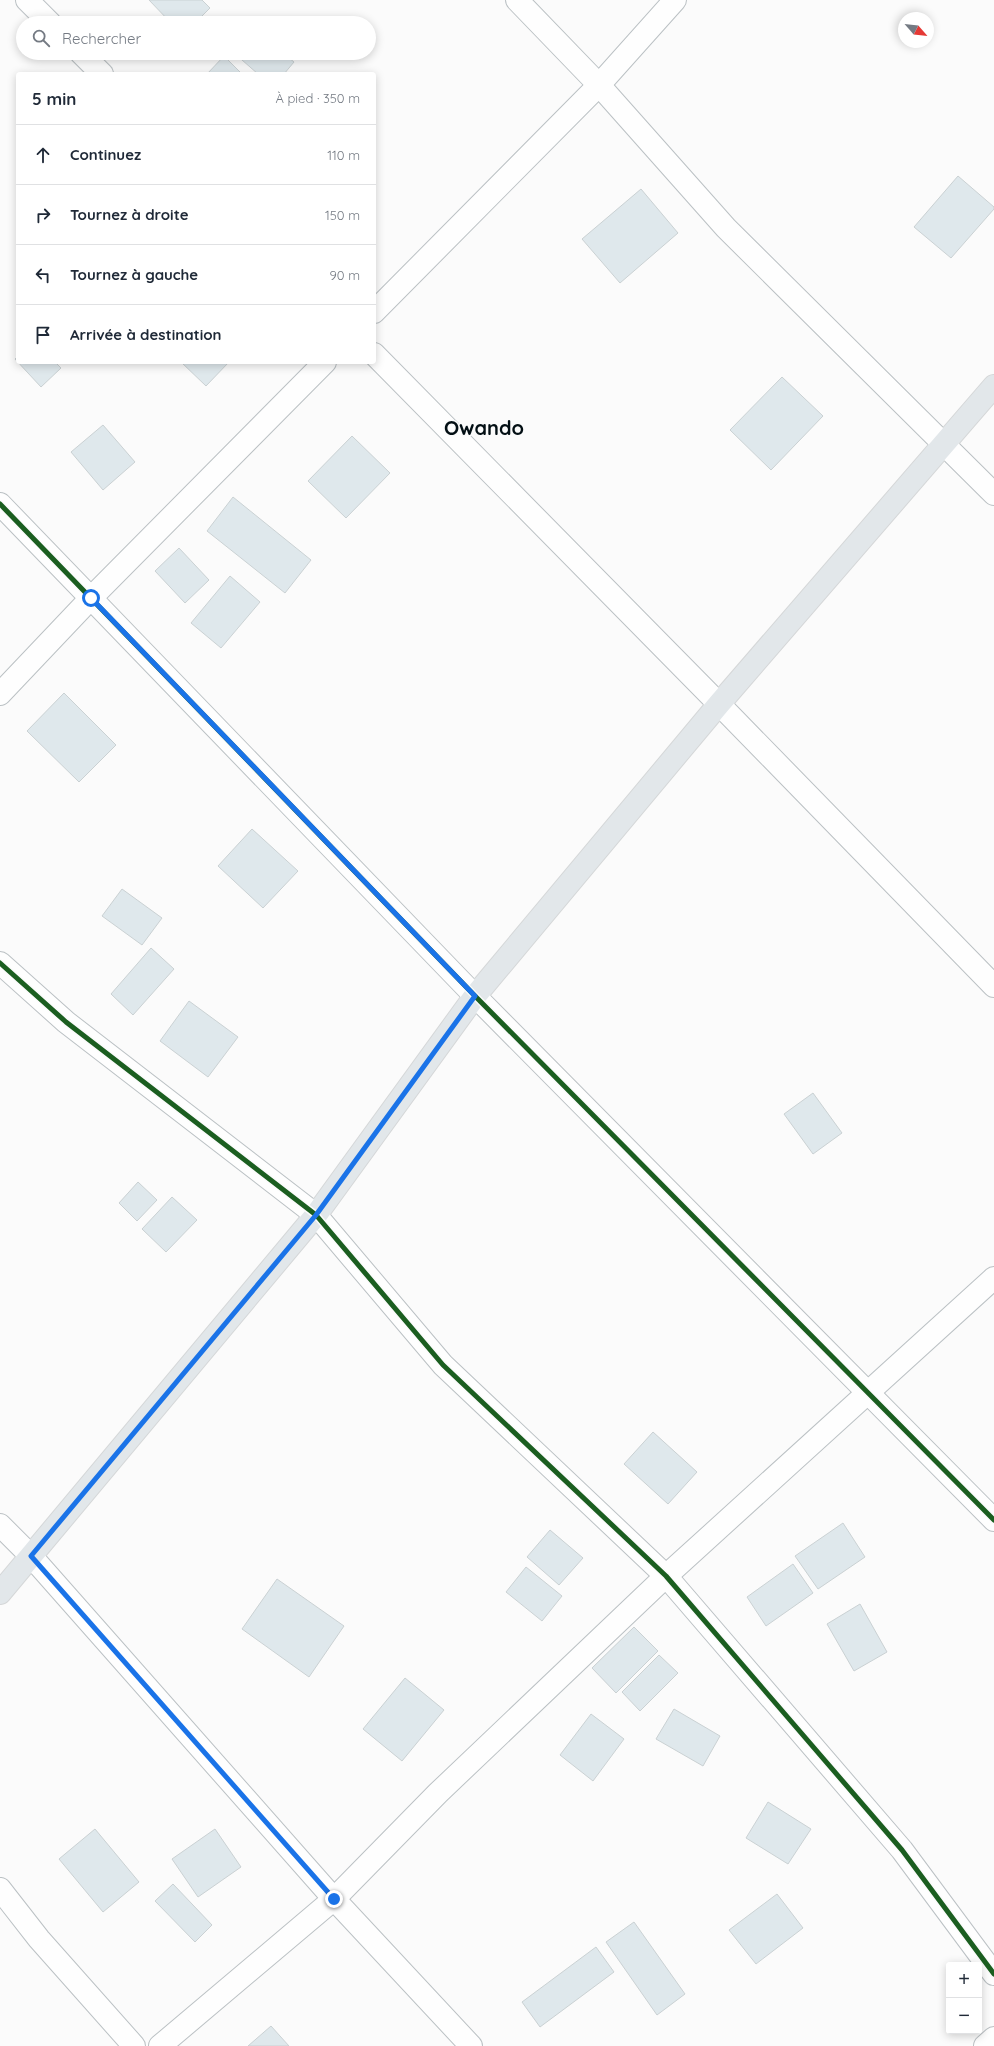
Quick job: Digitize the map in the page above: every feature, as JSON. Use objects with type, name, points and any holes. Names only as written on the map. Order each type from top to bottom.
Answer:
[{"type":"main road","points":[[0,1593],[316,1215],[475,996],[720,704],[994,386]]},
{"type":"street","points":[[26,0],[43,16]]},
{"type":"street","points":[[517,0],[599,85],[726,228],[994,494]]},
{"type":"street","points":[[376,310],[599,85],[675,0]]},
{"type":"street","points":[[87,60],[100,72]]},
{"type":"street","points":[[376,356],[720,704],[994,986]]},
{"type":"street","points":[[0,694],[91,598],[323,364]]},
{"type":"street","points":[[0,504],[475,996],[994,1520]]},
{"type":"street","points":[[0,963],[66,1022],[316,1215],[442,1365],[666,1576],[902,1850],[994,1974]]},
{"type":"street","points":[[160,2046],[334,1899],[438,1793],[666,1576],[994,1278]]},
{"type":"street","points":[[0,1525],[31,1556],[334,1899],[471,2046]]},
{"type":"street","points":[[0,1889],[40,1939],[134,2046]]},
{"type":"street","points":[[985,2046],[994,2038]]},
{"type":"building","points":[[149,0],[202,0],[210,8],[202,16],[164,16]]},
{"type":"building","points":[[220,60],[228,60],[240,72],[209,72]]},
{"type":"building","points":[[242,60],[292,60],[294,62],[286,72],[256,72]]},
{"type":"building","points":[[958,176],[994,207],[994,209],[951,258],[914,227]]},
{"type":"building","points":[[641,189],[678,233],[620,283],[582,239]]},
{"type":"building","points":[[20,364],[57,364],[61,368],[41,387]]},
{"type":"building","points":[[183,364],[227,364],[206,386]]},
{"type":"building","points":[[782,377],[823,416],[771,470],[730,430]]},
{"type":"building","points":[[103,425],[135,462],[103,490],[71,452]]},
{"type":"building","points":[[352,436],[390,473],[346,518],[308,481]]},
{"type":"building","points":[[233,497],[311,560],[285,593],[207,531]]},
{"type":"building","points":[[179,548],[209,580],[185,603],[155,571]]},
{"type":"building","points":[[230,576],[260,602],[221,648],[191,623]]},
{"type":"building","points":[[64,693],[116,745],[79,782],[27,731]]},
{"type":"building","points":[[252,829],[298,871],[263,908],[218,866]]},
{"type":"building","points":[[122,889],[162,918],[142,945],[102,916]]},
{"type":"building","points":[[151,948],[174,969],[133,1015],[111,994]]},
{"type":"building","points":[[189,1001],[238,1037],[208,1077],[160,1041]]},
{"type":"building","points":[[813,1093],[842,1133],[813,1154],[784,1114]]},
{"type":"building","points":[[138,1182],[157,1200],[137,1221],[119,1203]]},
{"type":"building","points":[[172,1197],[197,1220],[166,1252],[142,1229]]},
{"type":"building","points":[[653,1432],[697,1472],[668,1504],[624,1464]]},
{"type":"building","points":[[843,1523],[865,1557],[818,1589],[795,1556]]},
{"type":"building","points":[[550,1530],[583,1558],[559,1585],[527,1557]]},
{"type":"building","points":[[793,1564],[813,1593],[766,1626],[747,1597]]},
{"type":"building","points":[[526,1567],[562,1596],[542,1621],[506,1592]]},
{"type":"building","points":[[277,1579],[344,1626],[309,1677],[242,1629]]},
{"type":"building","points":[[860,1604],[887,1652],[854,1671],[827,1624]]},
{"type":"building","points":[[634,1627],[658,1651],[616,1693],[592,1668]]},
{"type":"building","points":[[659,1655],[678,1673],[640,1711],[622,1692]]},
{"type":"building","points":[[405,1678],[444,1710],[402,1761],[363,1729]]},
{"type":"building","points":[[674,1709],[720,1736],[703,1766],[656,1739]]},
{"type":"building","points":[[591,1714],[624,1739],[593,1781],[560,1755]]},
{"type":"building","points":[[768,1802],[811,1829],[788,1864],[746,1838]]},
{"type":"building","points":[[95,1829],[139,1882],[103,1912],[59,1859]]},
{"type":"building","points":[[215,1829],[241,1867],[198,1897],[172,1859]]},
{"type":"building","points":[[173,1884],[212,1925],[195,1942],[155,1901]]},
{"type":"building","points":[[777,1894],[803,1928],[756,1964],[729,1930]]},
{"type":"building","points":[[634,1922],[685,1994],[657,2015],[606,1942]]},
{"type":"building","points":[[596,1947],[614,1972],[540,2027],[522,2002]]},
{"type":"building","points":[[271,2026],[289,2046],[248,2046]]},
{"type":"cycle path","points":[[0,504],[475,996],[994,1520]]},
{"type":"cycle path","points":[[0,963],[66,1022],[316,1215],[443,1365],[666,1576],[902,1850],[994,1974]]},
{"type":"district","name":"Owando","points":[[484,428]]},
{"type":"route","points":[[91,598],[475,996],[316,1215],[31,1556],[334,1899]]}]
